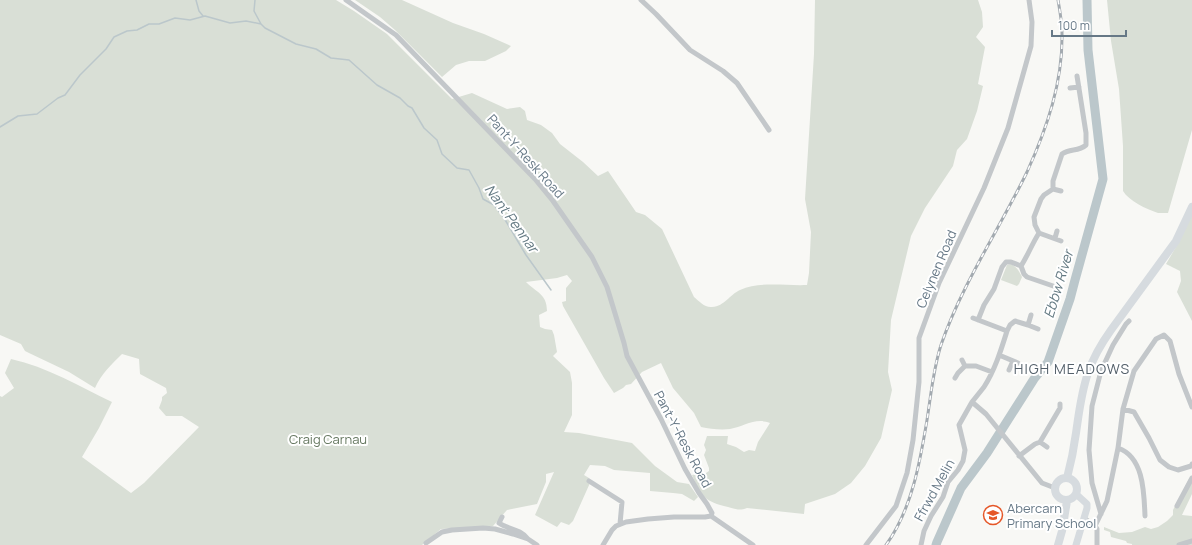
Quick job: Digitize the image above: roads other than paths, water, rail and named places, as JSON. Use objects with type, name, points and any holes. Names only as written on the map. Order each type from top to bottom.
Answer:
[{"type":"main road","points":[[1067,478],[1072,458],[1084,388],[1094,358],[1101,344],[1176,240],[1192,207]]},
{"type":"main road","points":[[1067,478],[1071,480],[1077,488],[1074,498],[1067,500],[1058,497],[1055,488],[1057,482],[1067,478]]},
{"type":"main road","points":[[1076,494],[1081,497],[1087,508],[1076,545]]},
{"type":"main road","points":[[1058,545],[1067,500]]},
{"type":"street","name":"Pant-Y-Resk Road","points":[[346,0],[396,35],[535,179],[553,200],[592,257],[607,287],[627,356],[661,419],[685,469],[698,493],[712,513],[711,516]]},
{"type":"street","points":[[641,0],[690,50],[714,64],[737,83],[769,130]]},
{"type":"street","name":"Celynen Road","points":[[866,545],[896,506],[907,473],[913,440],[919,382],[919,338],[939,283],[984,188],[1008,128],[1031,46],[1032,22],[1029,0]]},
{"type":"street","points":[[1061,241],[1039,233],[1035,225],[1034,217],[1041,199],[1053,189],[1054,176],[1062,154],[1066,151],[1082,150],[1086,145],[1086,133],[1077,76]]},
{"type":"street","points":[[1070,88],[1079,87]]},
{"type":"street","points":[[1053,189],[1061,191]]},
{"type":"street","points":[[1054,238],[1057,231]]},
{"type":"street","points":[[1021,266],[1039,233]]},
{"type":"street","points":[[1038,329],[1015,321],[1010,325],[1007,331],[975,319],[994,289],[1002,267],[1006,262],[1011,262],[1021,266],[1027,277],[1059,288]]},
{"type":"street","points":[[1028,325],[1031,315]]},
{"type":"street","points":[[1101,514],[1092,483],[1089,450],[1092,406],[1101,371],[1113,345],[1129,321]]},
{"type":"street","name":"Ffrwd Melin","points":[[920,545],[924,531],[931,516],[943,497],[948,482],[963,461],[965,450],[960,425],[972,402],[992,372],[1007,331]]},
{"type":"street","points":[[1095,526],[1107,501],[1118,448],[1123,409],[1134,371],[1156,339],[1164,335],[1170,341],[1179,374],[1192,407]]},
{"type":"street","points":[[999,355],[1015,362],[1009,370]]},
{"type":"street","points":[[962,360],[965,366]]},
{"type":"street","points":[[956,378],[958,373],[965,366],[976,366],[992,372]]},
{"type":"street","points":[[972,402],[986,414],[1019,456],[1042,482],[1055,488]]},
{"type":"street","points":[[1019,456],[1040,442],[1062,407]]},
{"type":"street","points":[[1123,409],[1134,412],[1160,460],[1169,467],[1178,470],[1192,466]]},
{"type":"street","points":[[1040,442],[1047,447]]},
{"type":"street","points":[[1118,448],[1125,451],[1131,457],[1142,481],[1145,516]]},
{"type":"street","points":[[1177,506],[1192,478]]},
{"type":"street","points":[[589,481],[622,502],[620,524]]},
{"type":"street","points":[[602,545],[612,530],[620,524],[626,522],[674,517],[711,516],[753,545]]},
{"type":"street","points":[[502,517],[499,523],[524,534],[528,539],[537,545]]},
{"type":"street","points":[[1084,518],[1097,529],[1097,545]]},
{"type":"street","points":[[426,543],[442,532],[483,528],[528,539]]},
{"type":"street","points":[[1178,545],[1192,541]]},
{"type":"waterway","points":[[196,0],[199,11],[203,16]]},
{"type":"waterway","points":[[255,0],[254,11],[261,24]]},
{"type":"waterway","name":"Ebbw River","points":[[936,545],[961,488],[987,453],[1034,379],[1048,362],[1070,299],[1103,179],[1088,50],[1087,0]]},
{"type":"waterway","name":"Nant Pennar","points":[[0,127],[18,116],[37,114],[58,98],[65,95],[80,75],[106,49],[114,37],[127,31],[137,30],[149,24],[159,24],[175,18],[190,20],[205,16],[230,23],[246,21],[261,24],[265,28],[296,44],[316,49],[331,58],[349,60],[377,85],[400,98],[412,108],[424,128],[437,140],[442,154],[457,168],[469,170],[483,199],[494,205],[504,218],[526,255],[551,290]]},
{"type":"railway","points":[[886,545],[895,531],[909,501],[914,485],[927,420],[932,382],[941,345],[959,300],[1027,172],[1047,122],[1057,87],[1062,51],[1062,25],[1058,0]]},
{"type":"place","name":"Abercarn Primary School","points":[[993,515]]},
{"type":"district","name":"HIGH MEADOWS","points":[[1072,368]]},
{"type":"park label","name":"Craig Carnau","points":[[328,439]]}]
